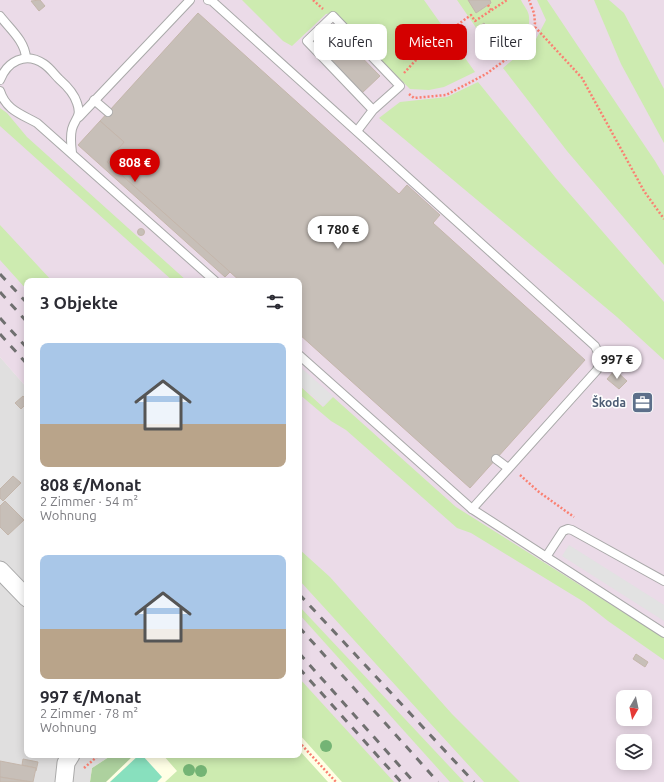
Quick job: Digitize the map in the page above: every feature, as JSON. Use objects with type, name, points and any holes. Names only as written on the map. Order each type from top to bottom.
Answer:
[{"type":"street","points":[[0,570],[24,595]]},
{"type":"street","points":[[64,782],[66,763],[69,758]]},
{"type":"lane","points":[[72,153],[70,140],[72,128],[79,118],[94,100],[190,0]]},
{"type":"lane","points":[[208,0],[212,1],[357,130],[595,346],[601,359],[597,370],[472,509]]},
{"type":"lane","points":[[0,16],[21,42],[26,51],[26,58]]},
{"type":"lane","points":[[357,130],[373,110],[400,86],[333,16],[307,41],[373,110]]},
{"type":"lane","points":[[0,80],[3,72],[9,65],[17,60],[26,58],[36,60],[44,64],[72,92],[78,104],[79,118]]},
{"type":"lane","points":[[0,91],[3,99],[9,107],[37,123],[213,278]]},
{"type":"lane","points":[[94,100],[108,112]]},
{"type":"lane","points":[[302,358],[472,509],[664,633]]},
{"type":"lane","points":[[496,459],[508,468]]},
{"type":"lane","points":[[546,557],[563,531],[568,529],[664,580]]},
{"type":"path","points":[[505,60],[486,74],[446,95],[414,98],[400,86],[399,79],[415,61],[434,47],[453,28],[471,15],[475,21],[507,0]]},
{"type":"path","points":[[529,0],[534,13],[535,24]]},
{"type":"path","points":[[488,5],[491,10]]},
{"type":"path","points":[[536,28],[582,78],[644,191],[664,219]]},
{"type":"path","points":[[302,745],[336,782]]},
{"type":"path","points":[[82,775],[84,768],[96,758]]},
{"type":"shaded area","points":[[0,0],[664,0],[664,782],[370,782],[302,707],[302,278],[24,278],[24,385],[0,357]]},
{"type":"shaded area","points":[[0,357],[24,385],[24,758],[107,758],[92,768],[90,782],[0,782]]},
{"type":"shaded area","points":[[302,369],[333,396],[324,406],[302,387]]},
{"type":"shaded area","points":[[569,545],[664,605],[664,621],[562,556]]},
{"type":"shaded area","points":[[302,707],[370,782],[157,782],[162,777],[145,758],[302,758]]},
{"type":"shaded area","points":[[107,758],[136,758],[110,782],[90,782],[92,768]]},
{"type":"green space","points":[[242,0],[424,0],[441,24],[395,24],[395,60],[466,60],[475,72],[444,87],[429,90],[410,89],[381,60],[387,60],[387,24],[345,24],[334,13],[326,14],[292,46],[283,41]]},
{"type":"green space","points":[[457,0],[521,0],[529,15],[529,24],[475,24],[475,26]]},
{"type":"green space","points":[[537,0],[547,0],[664,176],[664,265],[567,151],[503,68],[512,60],[536,60],[536,39],[546,20]]},
{"type":"green space","points":[[594,0],[609,0],[624,13],[664,89],[664,143],[621,64]]},
{"type":"green space","points":[[478,82],[555,177],[664,302],[664,360],[617,317],[379,118],[400,102],[447,97]]},
{"type":"green space","points":[[0,108],[7,113],[27,137],[184,278],[170,278],[0,126]]},
{"type":"green space","points":[[0,225],[49,278],[24,278],[24,287],[0,260]]},
{"type":"green space","points":[[302,388],[323,407],[333,397],[456,507],[664,638],[664,660],[608,621],[584,602],[471,533],[457,528],[346,430],[331,421],[302,397]]},
{"type":"green space","points":[[302,552],[330,577],[452,714],[520,782],[484,782],[302,583]]},
{"type":"green space","points":[[302,609],[464,782],[450,782],[302,617]]},
{"type":"green space","points":[[302,681],[394,782],[342,782],[302,737]]},
{"type":"green space","points":[[302,753],[328,782],[165,782],[177,771],[166,758],[302,758]]},
{"type":"green space","points":[[107,758],[131,758],[106,782],[90,782],[92,768]]},
{"type":"green space","points":[[136,758],[145,758],[162,777],[157,782],[110,782]]},
{"type":"building","points":[[40,0],[45,6],[39,11],[31,1]]},
{"type":"building","points":[[468,0],[490,0],[491,3],[476,13]]},
{"type":"building","points":[[198,13],[399,194],[407,185],[440,215],[433,223],[585,360],[470,488],[302,337],[302,278],[237,278],[107,162],[124,142],[100,121]]},
{"type":"building","points":[[330,60],[364,60],[380,76],[362,93]]},
{"type":"building","points":[[100,121],[124,142],[107,162],[230,272],[225,277],[78,145]]},
{"type":"building","points":[[141,229],[144,232],[141,235],[138,232]]},
{"type":"building","points":[[615,370],[627,381],[619,389],[607,379]]},
{"type":"building","points":[[640,392],[651,402],[644,411],[632,401]]},
{"type":"building","points":[[23,396],[24,397],[24,406],[21,409],[15,403]]},
{"type":"building","points":[[13,476],[21,483],[3,501],[0,498],[0,489]]},
{"type":"building","points":[[5,501],[24,520],[8,535],[0,527],[0,506]]},
{"type":"building","points":[[636,654],[648,662],[645,667],[633,659]]},
{"type":"building","points":[[23,759],[38,762],[36,771],[36,768],[22,765]]},
{"type":"building","points":[[0,761],[36,768],[33,782],[0,777]]},
{"type":"building","points":[[0,777],[30,782],[0,782]]},
{"type":"railway","points":[[0,274],[24,300]]},
{"type":"railway","points":[[0,292],[24,319]]},
{"type":"railway","points":[[0,318],[24,345]]},
{"type":"railway","points":[[0,334],[24,361]]},
{"type":"railway","points":[[302,597],[474,782]]},
{"type":"railway","points":[[302,630],[438,782]]},
{"type":"railway","points":[[302,656],[414,782]]},
{"type":"railway","points":[[302,671],[401,782]]},
{"type":"place","name":"Škoda","points":[[642,402]]}]
